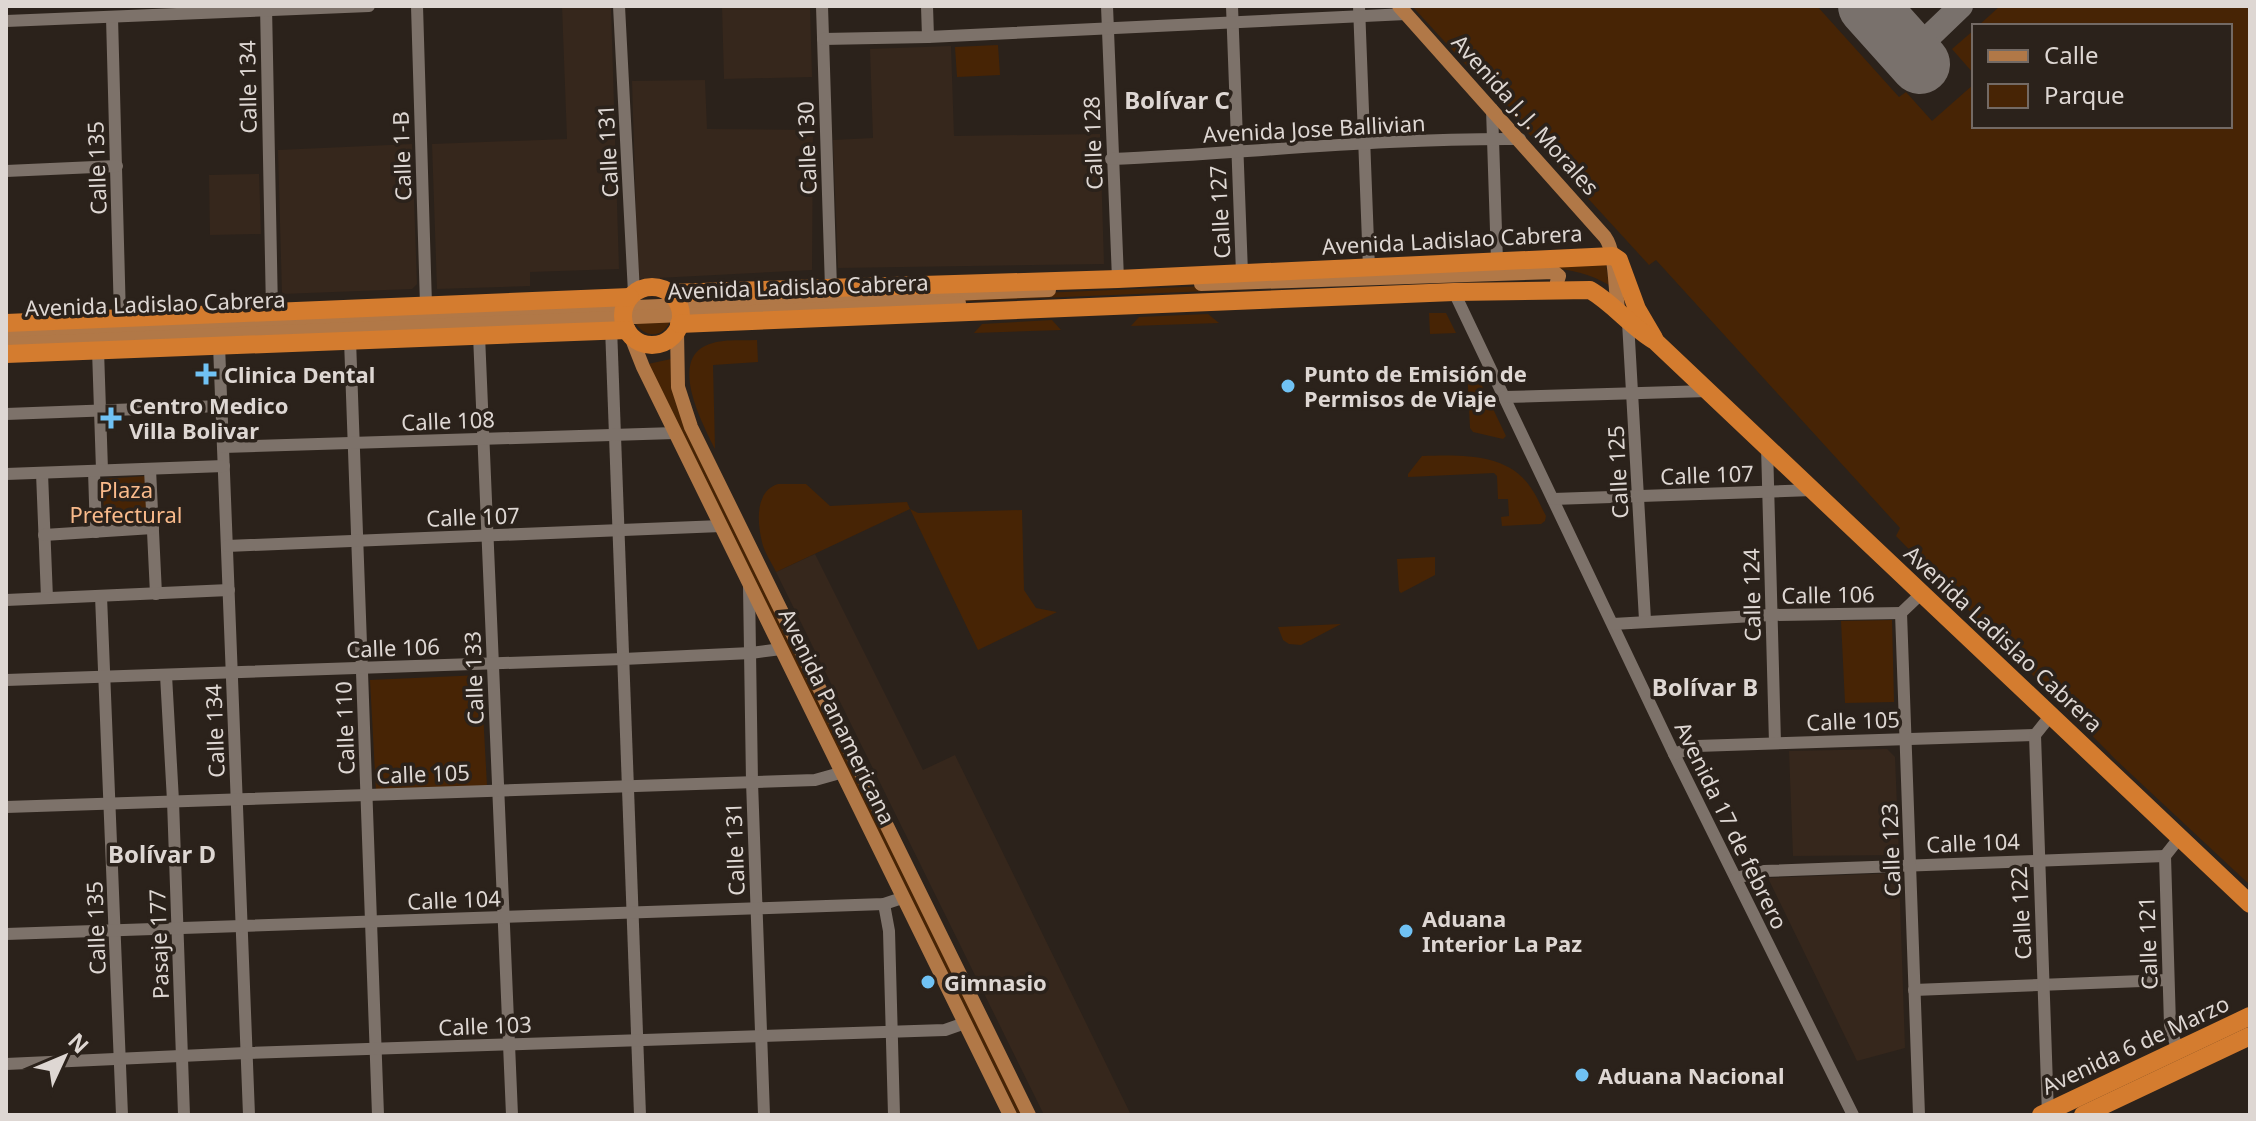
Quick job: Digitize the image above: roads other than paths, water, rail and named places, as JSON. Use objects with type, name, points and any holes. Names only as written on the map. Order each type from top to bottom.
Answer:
[{"type":"highway","name":"Avenida Ladislao Cabrera","points":[[677,313],[831,288],[1118,279],[1613,256],[1619,260],[1630,293],[1655,341]]},
{"type":"highway","points":[[1376,268],[1405,276],[1429,265]]},
{"type":"highway","points":[[656,287],[677,313],[668,339],[651,344],[640,341],[621,313],[641,289],[656,287]]},
{"type":"highway","name":"Avenida Ladislao Cabrera","points":[[677,313],[1590,290],[1655,341],[2250,904]]},
{"type":"highway","name":"Avenida Ladislao Cabrera","points":[[6,323],[426,305],[621,313]]},
{"type":"highway","name":"Avenida Ladislao Cabrera","points":[[6,354],[479,335],[621,313]]},
{"type":"highway","name":"Avenida 6 de Marzo","points":[[2046,1114],[2250,1016]]},
{"type":"highway","name":"Avenida 6 de Marzo","points":[[2083,1115],[2250,1036]]},
{"type":"main road","name":"Avenida J. J. Morales","points":[[1402,10],[1605,237],[1611,245],[1613,256]]},
{"type":"main road","points":[[1613,256],[1613,273],[1624,318]]},
{"type":"main road","name":"Avenida Ladislao Cabrera","points":[[677,313],[1405,276],[1555,277],[1590,290]]},
{"type":"main road","name":"Avenida Ladislao Cabrera","points":[[6,333],[677,313],[1555,277]]},
{"type":"main road","name":"Avenida Ladislao Cabrera","points":[[6,344],[621,313]]},
{"type":"main road","name":"Avenida Panamericana","points":[[621,313],[675,433],[1010,1115]]},
{"type":"main road","name":"Avenida Panamericana","points":[[677,313],[678,387],[684,410],[1029,1115]]},
{"type":"main road","points":[[732,548],[746,541]]},
{"type":"street","points":[[6,21],[60,13],[112,17],[266,8],[369,6]]},
{"type":"street","name":"Calle 1-B","points":[[417,6],[426,305]]},
{"type":"street","name":"Calle 131","points":[[619,6],[621,313],[615,434],[640,1115]]},
{"type":"street","name":"Calle 130","points":[[822,6],[831,288]]},
{"type":"street","points":[[927,6],[928,37]]},
{"type":"street","name":"Calle 128","points":[[1107,6],[1118,279]]},
{"type":"street","name":"Calle 127","points":[[1232,6],[1242,273]]},
{"type":"street","name":"Calle 134","points":[[266,8],[272,311]]},
{"type":"street","points":[[823,39],[1233,23],[1402,10]]},
{"type":"street","points":[[1359,11],[1364,143],[1376,268]]},
{"type":"street","name":"Calle 135","points":[[112,17],[120,318]]},
{"type":"street","points":[[1492,109],[1497,261]]},
{"type":"street","name":"Avenida Jose Ballivian","points":[[1111,159],[1236,154],[1364,143],[1520,139]]},
{"type":"street","points":[[6,171],[117,166]]},
{"type":"street","name":"Avenida 17 de febrero","points":[[1454,292],[1674,754],[1853,1115]]},
{"type":"street","name":"Calle 125","points":[[1624,318],[1633,393],[1645,620]]},
{"type":"street","name":"Calle 133","points":[[479,335],[512,1115]]},
{"type":"street","name":"Calle 110","points":[[350,340],[378,1115]]},
{"type":"street","name":"Calle 134","points":[[219,345],[249,1115]]},
{"type":"street","points":[[96,532],[100,411],[98,350]]},
{"type":"street","points":[[1505,397],[1708,391]]},
{"type":"street","points":[[6,414],[221,406]]},
{"type":"street","name":"Calle 108","points":[[223,447],[675,433]]},
{"type":"street","name":"Calle 124","points":[[1767,446],[1775,743]]},
{"type":"street","points":[[6,474],[224,466]]},
{"type":"street","points":[[150,469],[156,594]]},
{"type":"street","points":[[42,473],[47,598]]},
{"type":"street","name":"Calle 107","points":[[1553,499],[1813,490]]},
{"type":"street","name":"Calle 107","points":[[227,546],[721,526]]},
{"type":"street","points":[[44,535],[153,528]]},
{"type":"street","name":"Calle 131","points":[[749,581],[755,907],[764,1115]]},
{"type":"street","points":[[6,600],[229,590]]},
{"type":"street","points":[[1901,613],[1922,593]]},
{"type":"street","name":"Calle 135","points":[[101,596],[122,1115]]},
{"type":"street","name":"Calle 106","points":[[1613,624],[1771,615],[1901,613]]},
{"type":"street","name":"Calle 123","points":[[1901,613],[1919,1115]]},
{"type":"street","name":"Calle 106","points":[[6,680],[623,659],[781,649]]},
{"type":"street","name":"Pasaje 177","points":[[166,675],[184,1115]]},
{"type":"street","points":[[2035,735],[2051,715]]},
{"type":"street","name":"Calle 105","points":[[1674,754],[1697,746],[2035,735]]},
{"type":"street","name":"Calle 122","points":[[2035,735],[2046,1114]]},
{"type":"street","name":"Calle 105","points":[[6,807],[815,780],[840,773]]},
{"type":"street","points":[[2165,856],[2180,837]]},
{"type":"street","name":"Calle 104","points":[[1736,878],[1764,871],[2165,856]]},
{"type":"street","name":"Calle 121","points":[[2165,856],[2170,1025],[2178,1052]]},
{"type":"street","name":"Calle 104","points":[[6,934],[884,904],[902,898]]},
{"type":"street","points":[[884,904],[889,931],[894,1115]]},
{"type":"street","points":[[1914,990],[2168,980]]},
{"type":"street","name":"Calle 103","points":[[6,1064],[510,1043],[945,1030],[965,1023]]},
{"type":"place","name":"Clinica Dental","points":[[206,374]]},
{"type":"place","name":"Punto de Emisión de Permisos de Viaje","points":[[1288,386]]},
{"type":"place","name":"Centro Medico Villa Bolivar","points":[[111,418]]},
{"type":"place","name":"Aduana Interior La Paz","points":[[1406,931]]},
{"type":"place","name":"Gimnasio","points":[[928,982]]},
{"type":"place","name":"Aduana Nacional","points":[[1582,1075]]},
{"type":"district","name":"Bolívar C","points":[[1177,99]]},
{"type":"district","name":"Bolívar B","points":[[1705,686]]},
{"type":"district","name":"Bolívar D","points":[[162,853]]},
{"type":"park label","name":"Plaza Prefectural","points":[[126,502]]}]
